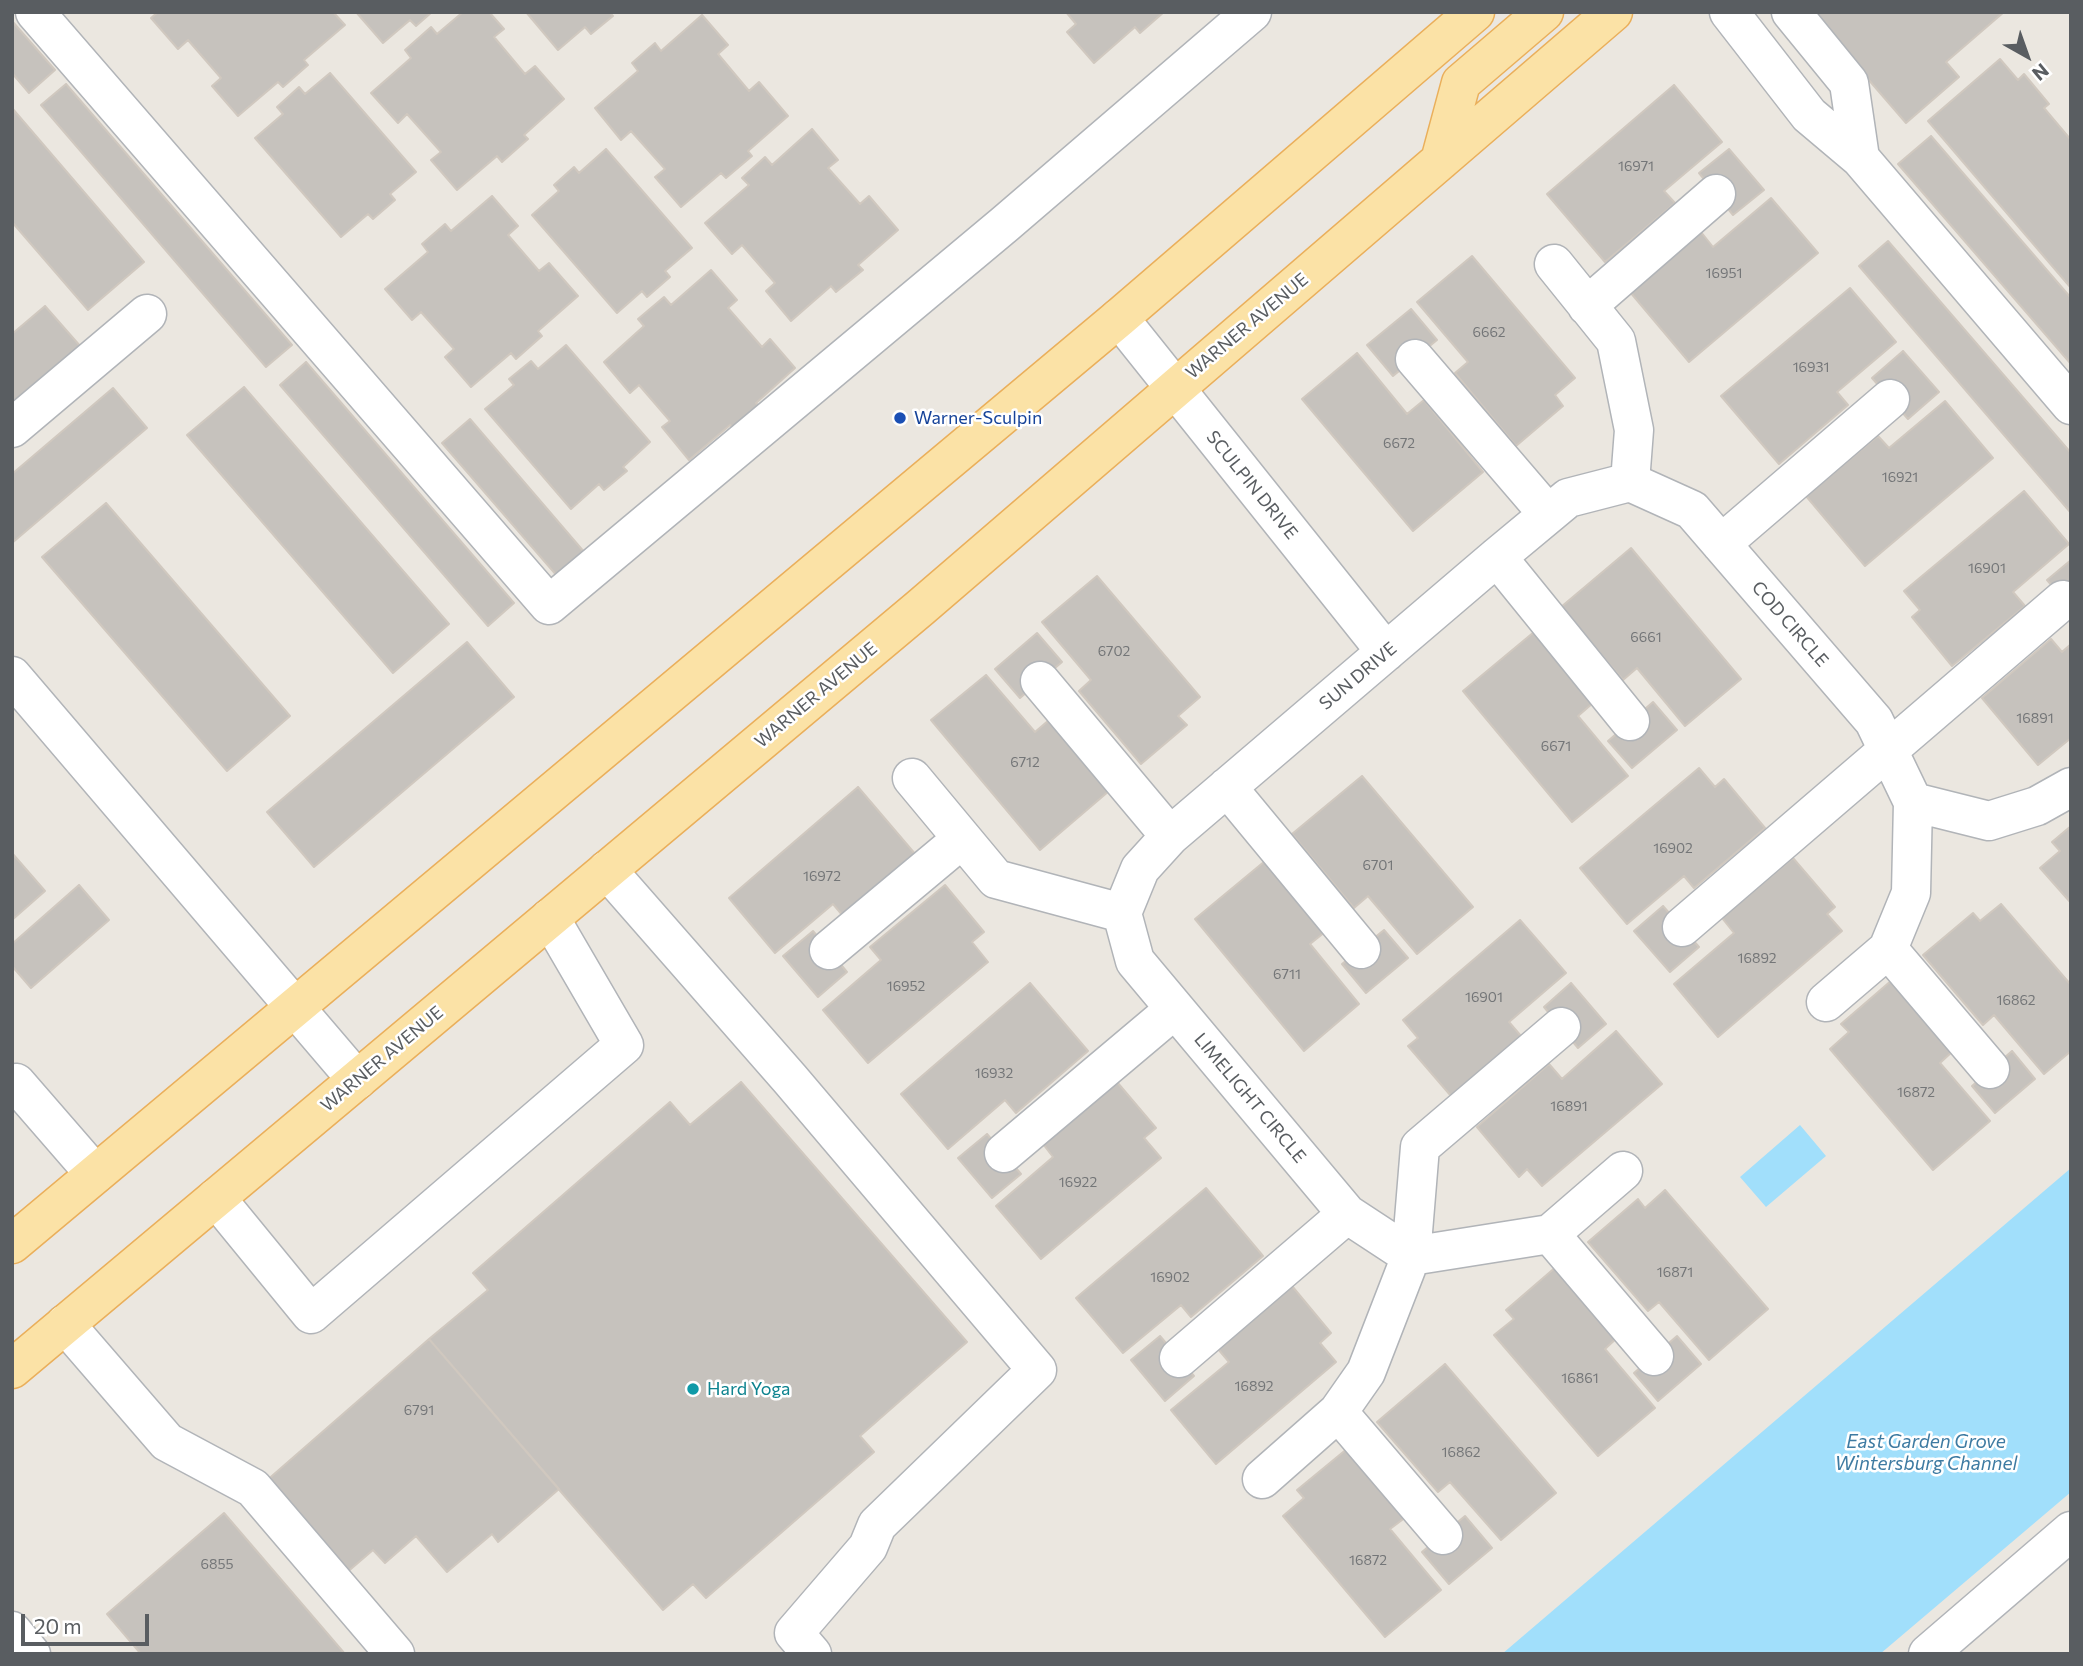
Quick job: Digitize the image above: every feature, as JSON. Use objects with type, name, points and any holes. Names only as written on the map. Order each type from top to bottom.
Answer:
[{"type":"main road","points":[[12,1244],[1119,318],[1475,12]]},
{"type":"main road","points":[[1440,161],[1461,83],[1544,12]]},
{"type":"main road","name":"WARNER AVENUE","points":[[12,1369],[920,608],[1613,12]]},
{"type":"street","points":[[35,12],[549,605],[1004,224],[1252,12]]},
{"type":"street","points":[[1729,12],[1809,116],[1860,158],[2071,405]]},
{"type":"street","points":[[1791,12],[1849,83],[1860,158]]},
{"type":"street","points":[[1587,306],[1716,194]]},
{"type":"street","points":[[1555,264],[1616,341],[1634,430],[1630,482]]},
{"type":"street","points":[[12,428],[147,314]]},
{"type":"street","name":"SCULPIN DRIVE","points":[[1119,318],[1386,652]]},
{"type":"street","points":[[1415,359],[1548,514]]},
{"type":"street","points":[[1721,544],[1890,398]]},
{"type":"street","name":"SUN DRIVE","points":[[1122,913],[1140,869],[1170,836],[1497,557],[1568,498],[1630,482]]},
{"type":"street","name":"COD CIRCLE","points":[[1630,482],[1692,510],[1874,721],[1913,802]]},
{"type":"street","points":[[1497,557],[1630,721]]},
{"type":"street","points":[[1682,927],[2063,600]]},
{"type":"street","points":[[12,676],[357,1080]]},
{"type":"street","points":[[1040,681],[1170,836]]},
{"type":"street","points":[[912,778],[996,878],[1122,913]]},
{"type":"street","points":[[1227,787],[1361,949]]},
{"type":"street","points":[[1826,1002],[1888,948],[1911,893],[1913,802],[1989,821],[2037,806],[2071,787]]},
{"type":"street","points":[[829,950],[962,839]]},
{"type":"street","points":[[607,870],[790,1079],[1037,1370],[877,1525],[868,1546],[793,1647]]},
{"type":"street","name":"LIMELIGHT CIRCLE","points":[[1122,913],[1135,961],[1175,1009],[1348,1214],[1411,1256]]},
{"type":"street","points":[[216,1198],[311,1314],[624,1045],[550,918]]},
{"type":"street","points":[[1888,948],[1990,1069]]},
{"type":"street","points":[[1004,1153],[1175,1009]]},
{"type":"street","points":[[1262,1479],[1338,1412],[1366,1372],[1411,1256],[1420,1147],[1560,1027]]},
{"type":"street","points":[[16,1083],[95,1174]]},
{"type":"street","points":[[1411,1256],[1550,1234],[1623,1171]]},
{"type":"street","points":[[1179,1358],[1348,1214]]},
{"type":"street","points":[[1550,1234],[1654,1356]]},
{"type":"street","points":[[65,1324],[167,1442],[253,1488],[396,1654]]},
{"type":"street","points":[[1338,1412],[1443,1535]]},
{"type":"street","points":[[1928,1654],[2071,1531]]},
{"type":"street","points":[[12,1631],[31,1654]]},
{"type":"water","points":[[1800,1125],[1826,1156],[1766,1207],[1740,1177]]},
{"type":"water","name":"East Garden Grove Wintersburg Channel","points":[[2071,1168],[2071,1492],[1880,1654],[1502,1654]]},
{"type":"building","points":[[158,12],[333,12],[345,25],[304,60],[308,65],[283,87],[278,82],[238,116],[212,86],[221,78],[188,40],[178,49],[151,18]]},
{"type":"building","points":[[356,12],[432,12],[416,26],[410,20],[383,43]]},
{"type":"building","points":[[463,12],[489,12],[504,29],[494,37],[525,74],[535,66],[564,99],[524,135],[528,139],[502,162],[497,156],[457,190],[431,160],[441,152],[407,114],[398,123],[371,93],[411,58],[405,50],[431,27],[437,34]]},
{"type":"building","points":[[526,12],[609,12],[613,16],[591,34],[585,27],[558,50]]},
{"type":"building","points":[[1066,12],[1164,12],[1140,33],[1135,27],[1094,63],[1067,32],[1076,24]]},
{"type":"building","points":[[1810,12],[2004,12],[1946,62],[1959,77],[1906,123]]},
{"type":"building","points":[[702,15],[728,45],[718,54],[749,91],[759,82],[788,116],[748,151],[752,156],[726,178],[721,173],[681,207],[655,177],[665,169],[631,131],[621,140],[595,108],[638,71],[632,63],[655,43],[661,51]]},
{"type":"building","points":[[12,21],[55,70],[29,93],[12,73]]},
{"type":"building","points":[[2000,59],[2018,80],[2024,74],[2049,104],[2044,108],[2071,140],[2071,288],[1928,121]]},
{"type":"building","points":[[330,73],[416,172],[390,194],[395,200],[373,219],[368,214],[341,237],[255,138],[283,114],[277,107],[299,87],[305,94]]},
{"type":"building","points":[[66,84],[292,345],[266,367],[41,105]]},
{"type":"building","points":[[1674,85],[1722,142],[1664,191],[1675,203],[1605,262],[1547,194]]},
{"type":"building","points":[[12,108],[144,262],[88,310],[12,222]]},
{"type":"building","points":[[812,129],[838,160],[828,168],[860,204],[869,196],[898,230],[858,265],[863,270],[836,292],[831,286],[791,321],[766,291],[775,283],[742,245],[732,254],[705,223],[749,185],[742,178],[765,157],[772,165]]},
{"type":"building","points":[[1931,136],[2071,298],[2071,364],[1898,164]]},
{"type":"building","points":[[606,149],[692,248],[665,271],[670,277],[647,297],[642,291],[617,313],[532,215],[559,191],[554,185],[574,167],[579,173]]},
{"type":"building","points":[[1729,149],[1764,190],[1733,215],[1699,173]]},
{"type":"building","points":[[492,196],[518,226],[508,235],[539,271],[549,263],[578,296],[538,331],[542,336],[516,359],[511,353],[471,387],[445,357],[454,349],[421,312],[412,320],[385,289],[428,252],[422,244],[445,224],[451,231]]},
{"type":"building","points":[[1771,198],[1818,253],[1689,362],[1630,292],[1701,232],[1713,247]]},
{"type":"building","points":[[1888,241],[2071,453],[2071,513],[1859,266]]},
{"type":"building","points":[[1472,256],[1575,378],[1555,395],[1563,406],[1516,446],[1455,373],[1468,362],[1417,302]]},
{"type":"building","points":[[711,270],[737,300],[728,308],[762,347],[770,339],[795,368],[756,403],[760,407],[735,430],[730,425],[689,460],[662,427],[670,421],[639,385],[630,393],[604,362],[644,326],[638,319],[664,297],[671,305]]},
{"type":"building","points":[[1850,288],[1896,342],[1837,392],[1848,405],[1779,464],[1721,396]]},
{"type":"building","points":[[45,306],[81,347],[12,407],[12,334]]},
{"type":"building","points":[[1411,309],[1437,340],[1393,376],[1367,345]]},
{"type":"building","points":[[566,345],[650,442],[623,467],[627,471],[604,490],[599,484],[571,509],[485,409],[514,385],[509,379],[531,361],[538,369]]},
{"type":"building","points":[[1903,351],[1939,392],[1908,419],[1872,378]]},
{"type":"building","points":[[1357,353],[1407,414],[1424,400],[1483,472],[1413,531],[1302,399]]},
{"type":"building","points":[[306,362],[514,603],[488,626],[280,385]]},
{"type":"building","points":[[244,387],[449,624],[393,673],[187,435]]},
{"type":"building","points":[[113,388],[147,428],[12,543],[12,474]]},
{"type":"building","points":[[1945,401],[1993,458],[1865,566],[1806,496],[1878,436],[1889,448]]},
{"type":"building","points":[[470,419],[585,553],[558,577],[442,443]]},
{"type":"building","points":[[2024,491],[2069,544],[2013,592],[2025,606],[1952,666],[1912,617],[1920,610],[1904,591]]},
{"type":"building","points":[[106,503],[290,716],[227,771],[42,557]]},
{"type":"building","points":[[1631,548],[1741,679],[1685,726],[1637,668],[1623,680],[1561,607]]},
{"type":"building","points":[[2071,560],[2071,608],[2047,580]]},
{"type":"building","points":[[1097,576],[1200,697],[1178,716],[1187,725],[1141,764],[1079,691],[1091,680],[1042,622]]},
{"type":"building","points":[[1534,632],[1593,703],[1578,716],[1628,776],[1572,822],[1463,691]]},
{"type":"building","points":[[1037,633],[1062,662],[1020,698],[995,669]]},
{"type":"building","points":[[2051,639],[2062,652],[2071,644],[2071,738],[2038,765],[1982,698]]},
{"type":"building","points":[[467,642],[514,697],[314,867],[267,812]]},
{"type":"building","points":[[986,675],[1035,732],[1049,720],[1109,791],[1040,850],[931,720]]},
{"type":"building","points":[[1653,702],[1677,730],[1632,768],[1608,741]]},
{"type":"building","points":[[1699,768],[1715,787],[1724,779],[1765,828],[1694,888],[1684,876],[1627,924],[1580,868]]},
{"type":"building","points":[[1362,776],[1473,907],[1417,954],[1368,896],[1354,908],[1292,834]]},
{"type":"building","points":[[858,787],[916,855],[843,916],[833,904],[775,953],[729,898]]},
{"type":"building","points":[[2071,826],[2071,903],[2040,868],[2060,851],[2052,842]]},
{"type":"building","points":[[12,853],[45,891],[12,920]]},
{"type":"building","points":[[1793,858],[1835,907],[1827,914],[1842,931],[1718,1037],[1674,984],[1734,933],[1722,918]]},
{"type":"building","points":[[1265,861],[1325,932],[1310,944],[1359,1004],[1304,1051],[1195,919]]},
{"type":"building","points":[[79,885],[109,920],[31,988],[12,966],[12,944]]},
{"type":"building","points":[[945,885],[984,932],[972,942],[988,962],[868,1063],[823,1010],[881,960],[870,947]]},
{"type":"building","points":[[2001,904],[2071,985],[2071,1051],[2044,1074],[1994,1015],[1983,1025],[1923,955],[1973,913],[1980,921]]},
{"type":"building","points":[[1663,906],[1699,947],[1670,972],[1634,931]]},
{"type":"building","points":[[1520,920],[1566,973],[1509,1022],[1521,1036],[1451,1096],[1408,1046],[1418,1038],[1403,1020]]},
{"type":"building","points":[[1384,930],[1408,958],[1366,993],[1342,964]]},
{"type":"building","points":[[813,931],[847,972],[818,997],[783,956]]},
{"type":"building","points":[[1892,980],[1953,1051],[1940,1063],[1990,1121],[1933,1170],[1830,1049],[1849,1032],[1841,1024]]},
{"type":"building","points":[[1030,983],[1088,1051],[1016,1113],[1005,1100],[948,1149],[901,1094]]},
{"type":"building","points":[[1571,983],[1606,1024],[1578,1048],[1544,1007]]},
{"type":"building","points":[[1616,1031],[1662,1084],[1542,1186],[1527,1169],[1519,1177],[1477,1127],[1549,1064],[1562,1079]]},
{"type":"building","points":[[2012,1051],[2035,1079],[1995,1113],[1972,1086]]},
{"type":"building","name":"Hard Yoga","points":[[741,1082],[967,1342],[860,1436],[874,1452],[706,1598],[693,1584],[663,1610],[429,1339],[488,1290],[473,1273],[670,1102],[690,1125]]},
{"type":"building","points":[[1117,1082],[1156,1128],[1144,1138],[1161,1158],[1041,1259],[996,1206],[1053,1157],[1043,1144]]},
{"type":"building","points":[[987,1134],[1021,1174],[992,1198],[958,1158]]},
{"type":"building","points":[[1206,1188],[1263,1256],[1191,1317],[1181,1305],[1123,1353],[1076,1298]]},
{"type":"building","points":[[1665,1190],[1768,1309],[1709,1360],[1659,1302],[1648,1311],[1588,1242],[1638,1199],[1645,1208]]},
{"type":"building","points":[[1557,1266],[1618,1337],[1605,1349],[1655,1408],[1598,1456],[1494,1335],[1514,1319],[1506,1310]]},
{"type":"building","points":[[1292,1286],[1331,1333],[1320,1343],[1336,1362],[1216,1464],[1171,1410],[1229,1362],[1218,1349]]},
{"type":"building","points":[[1160,1336],[1194,1376],[1165,1401],[1131,1360]]},
{"type":"building","points":[[1677,1336],[1701,1364],[1658,1401],[1634,1373]]},
{"type":"building","points":[[429,1339],[559,1489],[498,1542],[492,1534],[447,1572],[416,1536],[385,1563],[373,1550],[345,1574],[265,1482]]},
{"type":"building","points":[[1445,1364],[1556,1493],[1501,1540],[1450,1482],[1438,1492],[1377,1422]]},
{"type":"building","points":[[1348,1448],[1406,1517],[1390,1529],[1441,1590],[1385,1637],[1283,1516],[1304,1498],[1297,1490]]},
{"type":"building","points":[[224,1513],[345,1654],[141,1654],[107,1614]]},
{"type":"building","points":[[1465,1516],[1492,1548],[1449,1584],[1422,1552]]},
{"type":"place","name":"Warner-Sculpin","points":[[900,418]]},
{"type":"place","name":"Hard Yoga","points":[[693,1389]]}]
